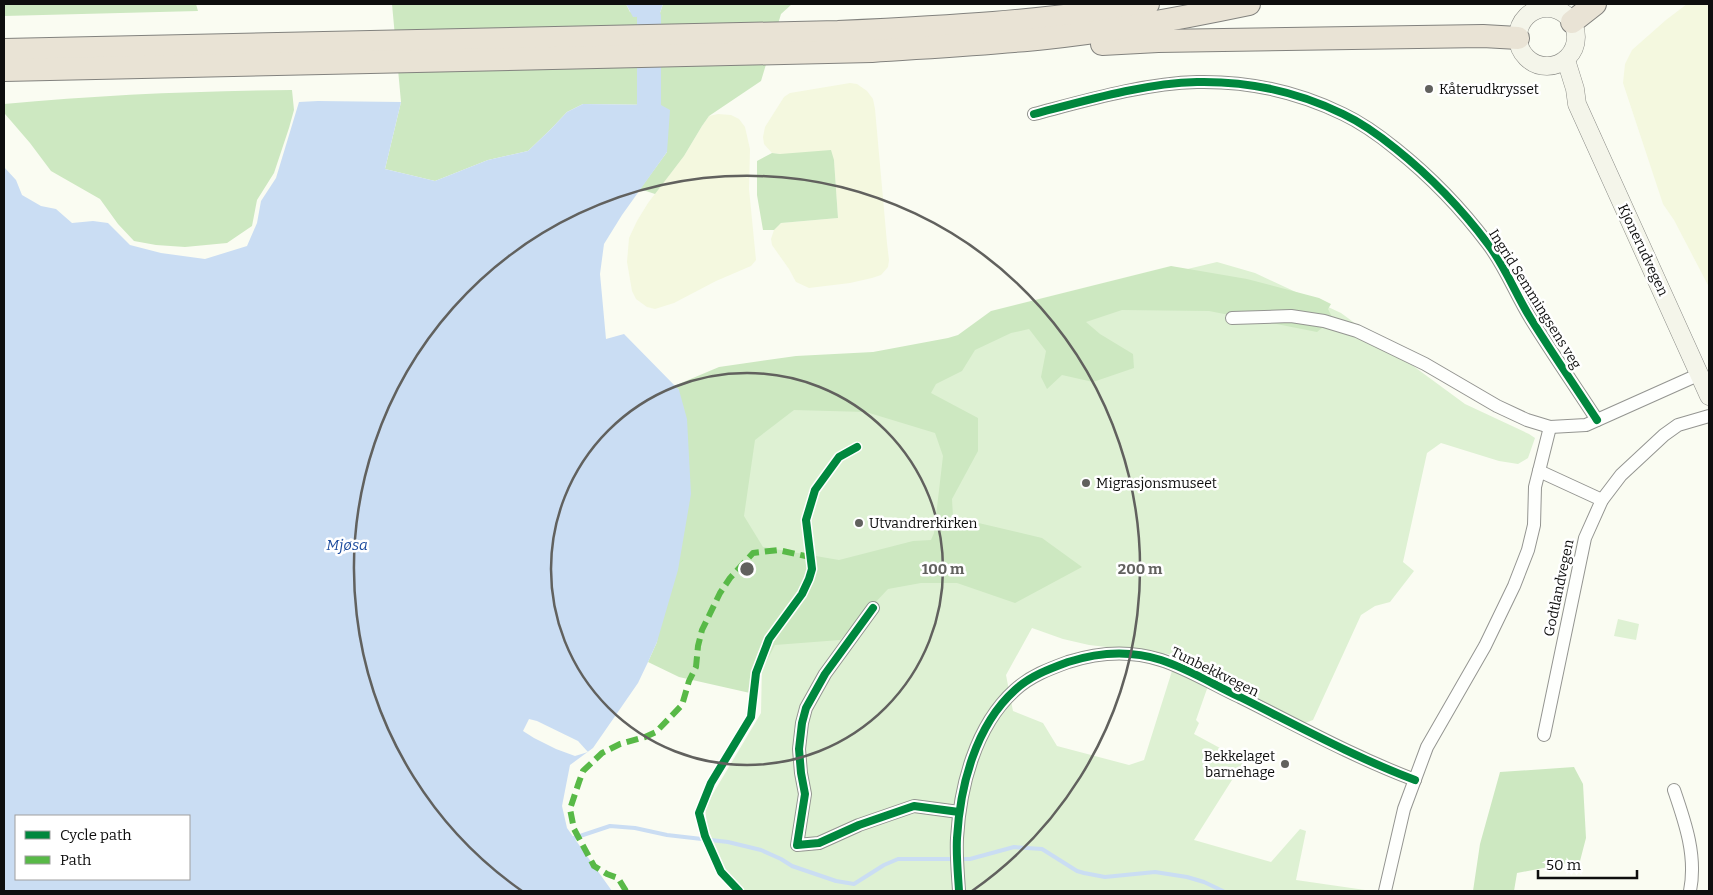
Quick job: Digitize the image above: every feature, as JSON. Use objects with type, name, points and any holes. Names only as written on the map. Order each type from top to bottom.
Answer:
[{"type":"highway","points":[[979,34],[1051,4]]},
{"type":"highway","points":[[4,50],[688,45],[853,51],[979,34],[1148,4]]},
{"type":"highway","points":[[979,34],[1093,32],[1249,4]]},
{"type":"highway","points":[[1572,22],[1595,4]]},
{"type":"highway","points":[[979,34],[1083,45],[1158,41],[1483,36],[1518,38]]},
{"type":"highway","points":[[4,70],[614,46]]},
{"type":"main road","points":[[1545,6],[1557,9],[1572,22],[1577,38],[1575,46],[1558,63],[1540,66],[1526,58],[1520,48],[1518,38],[1525,10],[1536,10],[1545,6]]},
{"type":"main road","name":"Kjonerudvegen","points":[[1558,63],[1567,93],[1577,104],[1709,396]]},
{"type":"street","name":"Ingrid Semmingsens veg","points":[[1034,114],[1111,94],[1169,84],[1196,82],[1256,86],[1287,94],[1344,114],[1375,132],[1432,179],[1457,205],[1489,246],[1530,318],[1597,420]]},
{"type":"street","points":[[1232,318],[1291,316],[1318,320],[1357,331],[1425,364],[1497,406],[1527,420],[1550,427],[1586,426],[1700,374]]},
{"type":"street","name":"Godtlandvegen","points":[[1544,735],[1585,538],[1602,500],[1625,470],[1664,435],[1678,425],[1709,416]]},
{"type":"street","points":[[1384,891],[1404,809],[1427,747],[1498,621],[1528,550],[1534,524],[1535,487],[1550,427]]},
{"type":"street","points":[[1539,471],[1602,500]]},
{"type":"street","points":[[873,608],[825,674],[806,708],[799,749],[805,794],[797,845],[820,843],[858,825],[914,806],[960,812]]},
{"type":"street","name":"Tunbekkvegen","points":[[959,891],[957,840],[960,812],[964,789],[986,726],[1003,701],[1016,688],[1043,671],[1081,658],[1113,653],[1145,656],[1175,665],[1336,746],[1415,780]]},
{"type":"street","points":[[1674,790],[1692,851],[1690,891]]},
{"type":"green space","points":[[4,4],[196,4],[198,11],[4,16]]},
{"type":"green space","points":[[392,4],[626,4],[630,12],[659,16],[663,4],[792,4],[781,14],[761,81],[709,116],[684,156],[655,194],[640,189],[667,152],[661,105],[583,104],[567,112],[528,151],[488,160],[435,181],[385,169],[401,102]]},
{"type":"green space","points":[[1687,4],[1709,4],[1709,287],[1674,220],[1663,204],[1623,83],[1625,64],[1632,50]]},
{"type":"green space","points":[[850,83],[857,84],[867,91],[873,99],[889,260],[888,267],[881,275],[872,278],[809,288],[796,282],[772,245],[771,239],[774,230],[781,223],[838,218],[834,160],[772,153],[764,144],[765,127],[784,97],[790,93]]},
{"type":"green space","points":[[292,90],[294,110],[289,128],[274,173],[257,200],[252,226],[227,243],[185,247],[134,241],[118,224],[100,199],[51,171],[5,114],[4,104],[148,94]]},
{"type":"green space","points":[[718,114],[731,115],[739,119],[745,127],[750,149],[749,189],[756,260],[751,266],[716,281],[674,303],[655,309],[647,307],[636,299],[632,291],[627,262],[629,238],[648,203],[684,156],[709,116]]},
{"type":"green space","points":[[831,150],[834,160],[838,218],[781,223],[774,230],[763,230],[757,195],[757,161],[772,153]]},
{"type":"green space","points":[[1217,262],[1255,273],[1341,313],[1465,404],[1535,438],[1528,458],[1518,464],[1499,461],[1441,443],[1427,453],[1403,562],[1414,571],[1390,602],[1375,606],[1361,615],[1313,720],[1305,723],[1168,654],[1089,645],[1063,639],[1032,628],[1006,675],[1013,711],[1043,723],[1057,746],[1129,765],[1144,760],[1172,671],[1208,686],[1196,720],[1199,723],[1194,734],[1244,761],[1194,840],[1271,862],[1300,829],[1306,831],[1296,880],[1372,891],[736,891],[711,863],[705,807],[761,713],[762,665],[738,559],[731,376],[947,349],[990,316]]},
{"type":"green space","points":[[1171,266],[1247,279],[1319,298],[1331,304],[1328,309],[1333,319],[1317,332],[1209,311],[1122,310],[1086,322],[1100,334],[1133,354],[1134,368],[1093,382],[1062,375],[1047,389],[1041,377],[1046,351],[1029,329],[1011,333],[975,350],[962,371],[936,384],[931,393],[978,418],[978,451],[952,499],[953,517],[1042,538],[1082,567],[1015,603],[957,583],[921,583],[888,589],[840,640],[775,645],[750,693],[679,677],[648,662],[657,642],[679,390],[674,386],[719,367],[796,356],[873,352],[948,338],[958,335],[991,311]],"holes":[[[794,410],[866,412],[935,433],[943,456],[934,533],[931,540],[913,541],[839,560],[763,547],[744,516],[755,440]]]},
{"type":"green space","points":[[1618,619],[1639,624],[1636,640],[1614,636]]},
{"type":"green space","points":[[1574,767],[1583,784],[1586,838],[1580,861],[1517,873],[1514,891],[1473,891],[1480,844],[1500,772]]},
{"type":"water","points":[[626,4],[663,4],[659,16],[633,17]]},
{"type":"water","name":"Mjøsa","points":[[299,102],[401,102],[385,169],[435,181],[488,160],[528,151],[567,112],[583,104],[661,105],[670,110],[667,152],[622,215],[604,244],[600,274],[606,339],[624,334],[679,390],[687,419],[691,494],[678,570],[657,642],[638,683],[593,748],[570,765],[562,806],[567,828],[612,891],[4,891],[4,167],[16,180],[22,195],[41,206],[56,209],[72,223],[93,221],[108,223],[130,245],[161,253],[205,259],[247,246],[257,223],[261,201],[276,178]]},
{"type":"pier","points":[[529,719],[578,741],[588,752],[575,756],[534,738],[523,731]]},
{"type":"waterway","points":[[649,17],[649,105]]},
{"type":"waterway","points":[[574,838],[610,826],[728,842],[761,850],[792,866],[836,881],[854,884],[884,865],[898,859],[970,859],[1014,847],[1042,849],[1077,871],[1084,873],[1105,877],[1155,872],[1187,877],[1204,882],[1223,891]]},
{"type":"marked path","points":[[626,891],[618,878],[594,866],[574,829],[570,809],[583,771],[602,753],[620,744],[656,732],[682,705],[689,681],[696,667],[702,630],[720,593],[730,578],[753,553],[778,550],[810,557]]},
{"type":"cycle path","points":[[1034,114],[1136,89],[1177,83],[1216,82],[1272,89],[1326,106],[1350,118],[1384,139],[1409,160],[1445,194],[1478,231],[1505,271],[1531,319],[1597,420]]},
{"type":"cycle path","points":[[739,891],[721,872],[705,836],[699,813],[711,783],[751,717],[756,673],[769,639],[802,594],[809,579],[812,569],[806,520],[815,490],[839,457],[857,447]]},
{"type":"cycle path","points":[[873,608],[825,674],[806,708],[799,749],[805,794],[797,845],[819,843],[859,825],[914,806],[959,812]]},
{"type":"cycle path","points":[[959,891],[957,838],[962,798],[972,758],[989,721],[1015,690],[1033,677],[1068,662],[1091,656],[1126,654],[1161,660],[1191,672],[1348,751],[1415,780]]},
{"type":"place","name":"Kåterudkrysset","points":[[1429,89]]},
{"type":"place","name":"Migrasjonsmuseet","points":[[1086,483]]},
{"type":"place","name":"Utvandrerkirken","points":[[859,523]]},
{"type":"place","name":"Bekkelaget barnehage","points":[[1285,764]]}]
